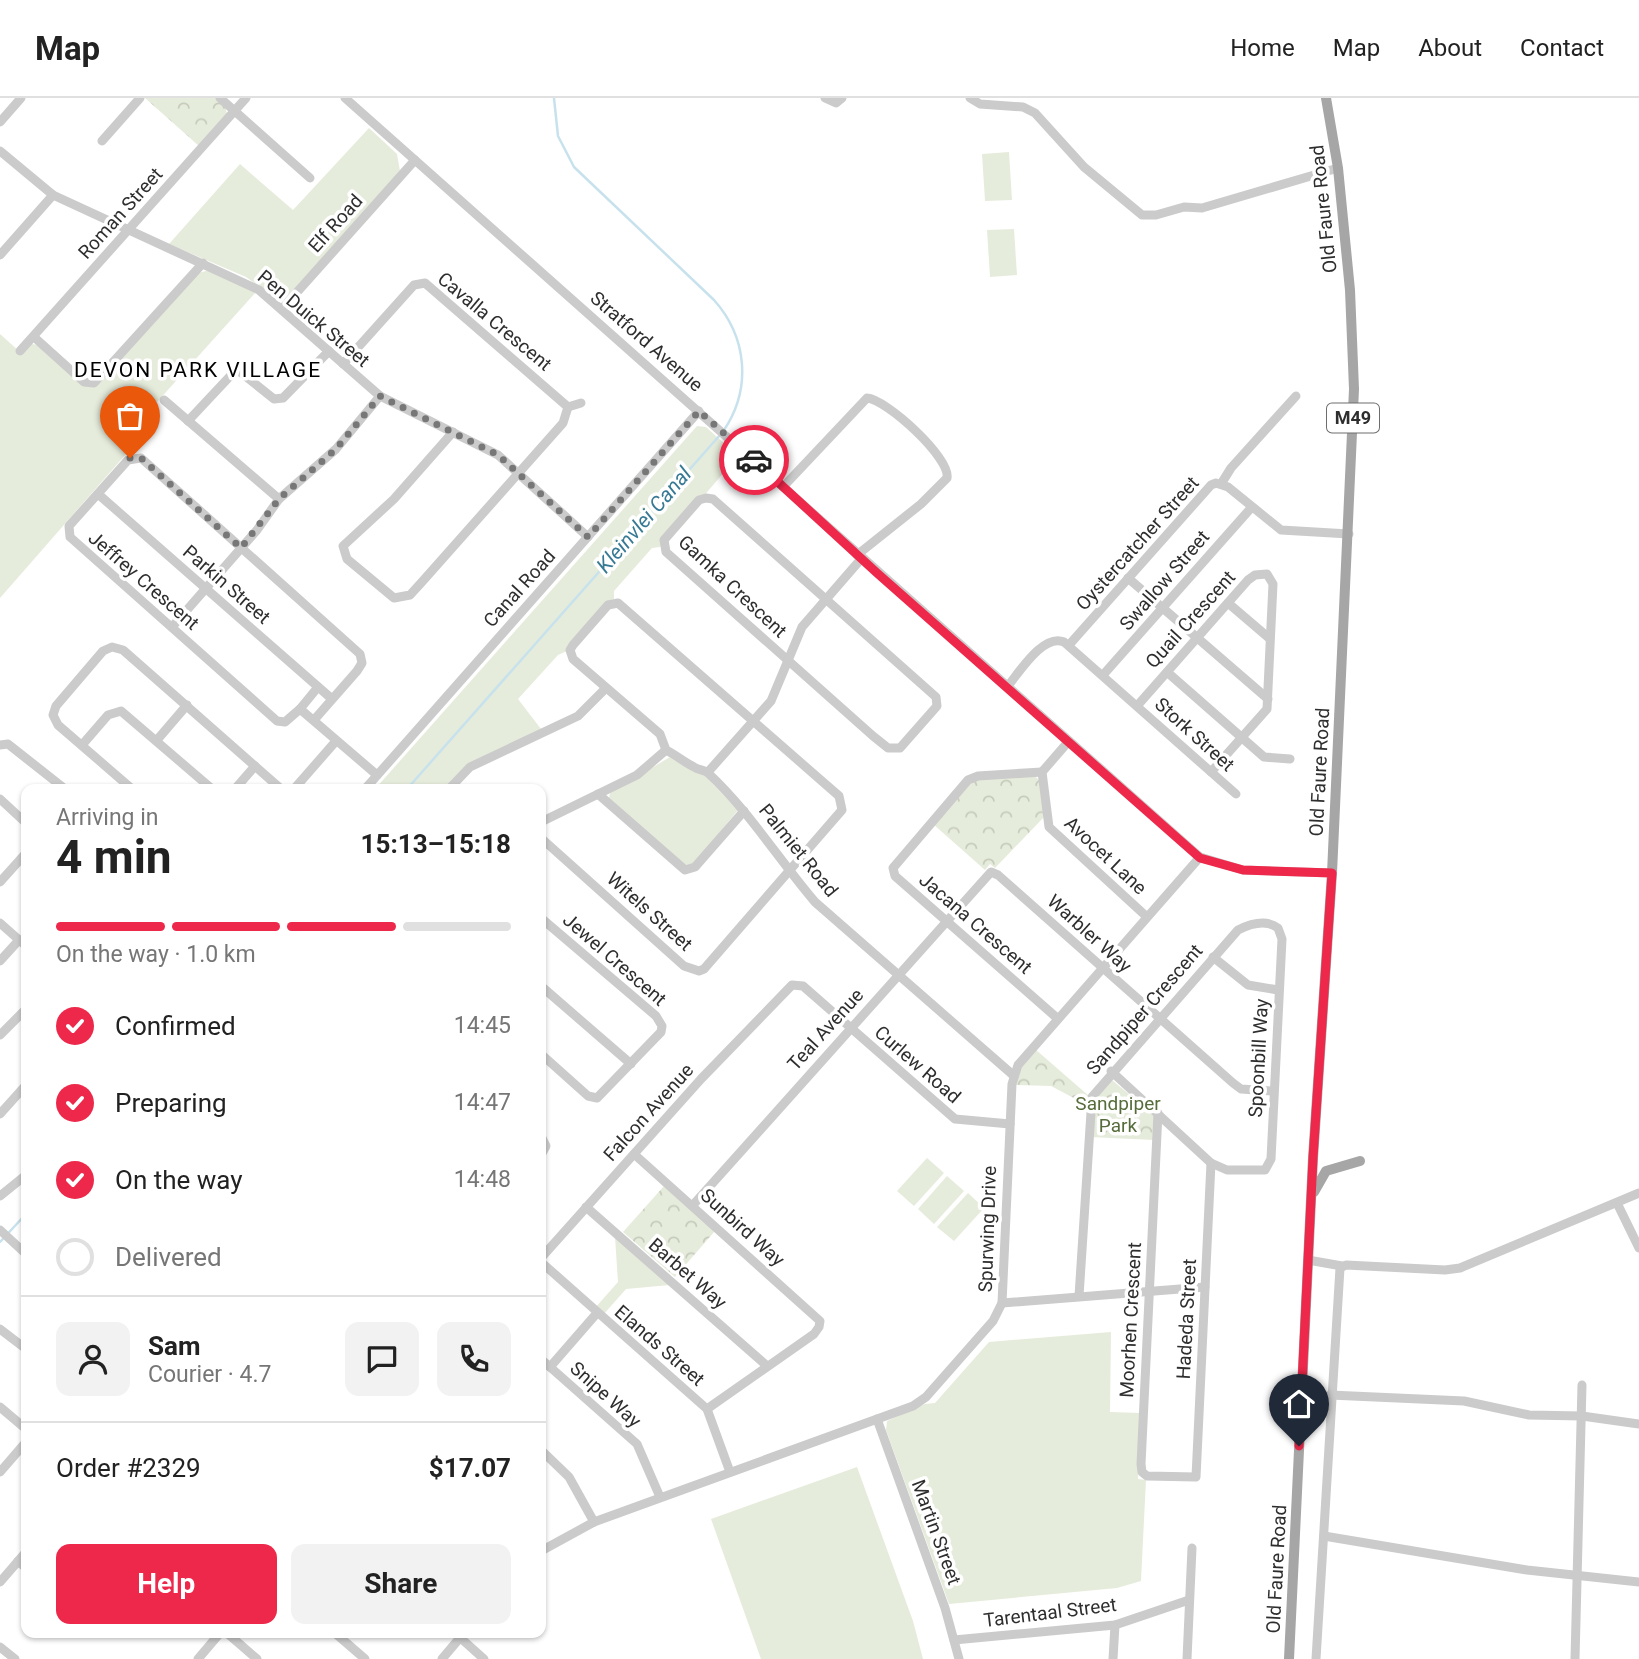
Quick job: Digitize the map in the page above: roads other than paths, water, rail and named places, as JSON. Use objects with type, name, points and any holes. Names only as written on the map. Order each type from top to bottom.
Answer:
[{"type":"main road","name":"Old Faure Road","points":[[1289,1659],[1311,1199],[1332,873],[1349,534],[1354,343],[1338,168],[1326,98]]},
{"type":"main road","points":[[1311,1199],[1326,1171],[1360,1161]]},
{"type":"street","points":[[0,122],[21,98]]},
{"type":"street","points":[[102,141],[139,98]]},
{"type":"street","points":[[219,98],[310,178]]},
{"type":"street","name":"Roman Street","points":[[20,351],[246,98]]},
{"type":"street","name":"Stratford Avenue","points":[[345,98],[1200,858],[1243,870],[1332,873]]},
{"type":"street","points":[[825,98],[836,103],[842,98]]},
{"type":"street","points":[[970,98],[980,104],[1023,107],[1035,113],[1084,167],[1135,212],[1148,217],[1184,207],[1202,208],[1338,168]]},
{"type":"street","name":"Pen Duick Street","points":[[0,151],[53,195],[251,285],[380,396],[491,451],[518,472],[588,537]]},
{"type":"street","name":"Elf Road","points":[[282,309],[415,160]]},
{"type":"street","points":[[0,255],[53,195]]},
{"type":"street","points":[[33,337],[84,382],[94,383],[203,263]]},
{"type":"street","name":"Cavalla Crescent","points":[[343,364],[414,285],[425,283],[568,407]]},
{"type":"street","points":[[188,421],[233,373],[239,371],[274,399],[283,398],[329,351]]},
{"type":"street","points":[[172,627],[241,548],[279,499],[336,449],[380,396]]},
{"type":"street","points":[[1222,484],[1231,468],[1296,396]]},
{"type":"street","points":[[708,772],[777,691],[802,627],[824,598],[859,557],[947,478],[944,462],[930,445],[881,404],[867,398],[783,487]]},
{"type":"street","points":[[164,400],[279,499]]},
{"type":"street","points":[[453,432],[394,499],[343,546],[347,559],[389,596],[398,598],[410,595],[563,423],[568,407],[581,404]]},
{"type":"street","name":"Canal Road","points":[[369,784],[699,411]]},
{"type":"street","name":"Jeffrey Crescent","points":[[300,709],[285,722],[278,721],[70,537],[69,526],[130,458],[141,458],[360,654],[360,667],[314,720]]},
{"type":"street","name":"Oystercatcher Street","points":[[1069,645],[1207,488],[1222,484],[1281,530],[1349,534]]},
{"type":"street","name":"Parkin Street","points":[[98,494],[332,699]]},
{"type":"street","name":"Gamka Crescent","points":[[788,660],[666,552],[664,540],[699,500],[710,498],[824,598]]},
{"type":"street","name":"Swallow Street","points":[[1103,675],[1251,508]]},
{"type":"street","name":"Quail Crescent","points":[[1138,706],[1255,575],[1267,574],[1273,584],[1268,699]]},
{"type":"street","points":[[1128,578],[1268,699],[1264,712],[1211,772]]},
{"type":"street","points":[[788,660],[888,748],[900,748],[906,743],[937,706],[932,693],[824,598]]},
{"type":"street","name":"Palmiet Road","points":[[753,722],[618,603],[604,608],[570,650],[573,659],[660,734],[666,750],[708,772],[744,811],[815,902],[1013,1075]]},
{"type":"street","points":[[1228,603],[1269,638]]},
{"type":"street","points":[[1007,687],[1047,643],[1058,639],[1069,645]]},
{"type":"street","name":"Stork Street","points":[[1069,645],[1236,794]]},
{"type":"street","points":[[126,784],[58,725],[53,711],[103,651],[112,646],[123,650],[275,784]]},
{"type":"street","points":[[1167,672],[1264,757],[1290,759]]},
{"type":"street","points":[[318,687],[300,709],[377,775]]},
{"type":"street","points":[[454,784],[470,767],[578,716],[606,688]]},
{"type":"street","points":[[157,740],[187,705]]},
{"type":"street","points":[[82,745],[114,711],[127,714],[206,784]]},
{"type":"street","points":[[753,722],[842,800],[842,810],[790,871]]},
{"type":"street","points":[[298,784],[336,741]]},
{"type":"street","points":[[1042,772],[1068,742]]},
{"type":"street","points":[[2,744],[19,751],[59,784]]},
{"type":"street","points":[[546,820],[637,775],[666,750]]},
{"type":"street","points":[[239,784],[255,766]]},
{"type":"street","name":"Avocet Lane","points":[[1042,772],[1051,831],[1147,917]]},
{"type":"street","name":"Jacana Crescent","points":[[1042,772],[971,778],[896,861],[893,868],[895,876],[1057,1018]]},
{"type":"street","points":[[598,794],[685,870],[695,867],[744,811]]},
{"type":"street","points":[[2,805],[21,818]]},
{"type":"street","name":"Witels Street","points":[[546,842],[684,966],[695,972],[704,969],[790,871]]},
{"type":"street","points":[[1013,1075],[1057,1018],[1200,858]]},
{"type":"street","points":[[0,882],[21,859]]},
{"type":"street","name":"Warbler Way","points":[[984,876],[996,873],[1237,1086],[1273,1091]]},
{"type":"street","name":"Teal Avenue","points":[[693,1205],[984,876]]},
{"type":"street","name":"Jewel Crescent","points":[[546,922],[661,1023],[661,1032],[601,1097],[592,1098],[546,1058]]},
{"type":"street","points":[[0,923],[21,942]]},
{"type":"street","name":"Sandpiper Crescent","points":[[1079,1296],[1089,1109],[1095,1091],[1238,930],[1254,923],[1275,925],[1282,939]]},
{"type":"street","name":"Spoonbill Way","points":[[1211,1163],[1227,1170],[1259,1172],[1270,1165],[1282,939]]},
{"type":"street","points":[[0,961],[21,944]]},
{"type":"street","points":[[1213,957],[1248,985],[1278,990]]},
{"type":"street","name":"Curlew Road","points":[[784,993],[792,985],[803,986],[956,1119],[1010,1124]]},
{"type":"street","points":[[546,990],[631,1064]]},
{"type":"street","name":"Falcon Avenue","points":[[546,1254],[634,1154],[784,993]]},
{"type":"street","points":[[0,1035],[21,1018]]},
{"type":"street","points":[[1111,1071],[1211,1163]]},
{"type":"street","name":"Spurwing Drive","points":[[546,1548],[594,1522],[913,1406],[926,1397],[993,1321],[1002,1303],[1013,1075]]},
{"type":"street","points":[[0,1114],[21,1091]]},
{"type":"street","name":"Moorhen Crescent","points":[[1158,1114],[1141,1468],[1147,1476],[1196,1477]]},
{"type":"street","name":"Sunbird Way","points":[[634,1154],[818,1317],[820,1324],[817,1331],[767,1366]]},
{"type":"street","name":"Hadeda Street","points":[[1196,1477],[1211,1163]]},
{"type":"street","points":[[0,1196],[21,1179]]},
{"type":"street","points":[[1308,1260],[1342,1266],[1460,1268],[1639,1193]]},
{"type":"street","points":[[1617,1203],[1639,1248]]},
{"type":"street","name":"Barbet Way","points":[[586,1207],[767,1366]]},
{"type":"street","points":[[0,1230],[21,1249]]},
{"type":"street","name":"Elands Street","points":[[546,1265],[707,1409],[730,1472]]},
{"type":"street","points":[[1316,1659],[1337,1277],[1342,1266]]},
{"type":"street","points":[[1002,1303],[1205,1287]]},
{"type":"street","points":[[550,1367],[597,1313]]},
{"type":"street","points":[[0,1329],[21,1345]]},
{"type":"street","name":"Snipe Way","points":[[546,1363],[637,1444],[660,1497]]},
{"type":"street","points":[[707,1409],[767,1366]]},
{"type":"street","points":[[1575,1659],[1582,1385]]},
{"type":"street","points":[[1330,1395],[1414,1397],[1495,1405],[1530,1415],[1582,1416],[1639,1423]]},
{"type":"street","points":[[0,1407],[21,1425]]},
{"type":"street","name":"Martin Street","points":[[877,1419],[926,1551],[959,1659]]},
{"type":"street","points":[[0,1472],[21,1448]]},
{"type":"street","points":[[546,1455],[569,1477],[594,1522]]},
{"type":"street","points":[[1324,1536],[1437,1557],[1639,1582]]},
{"type":"street","points":[[1187,1659],[1192,1548]]},
{"type":"street","points":[[0,1582],[21,1558]]},
{"type":"street","name":"Tarentaal Street","points":[[954,1640],[1115,1625],[1189,1600]]},
{"type":"street","points":[[1114,1659],[1115,1625]]},
{"type":"street","points":[[198,1659],[216,1638]]},
{"type":"street","points":[[233,1638],[257,1659]]},
{"type":"street","points":[[341,1638],[365,1659]]},
{"type":"street","points":[[442,1659],[457,1638]]},
{"type":"street","points":[[464,1638],[484,1659]]},
{"type":"street","points":[[0,1647],[15,1659]]},
{"type":"waterway","name":"Kleinvlei Canal","points":[[554,98],[558,136],[574,167],[714,300],[725,314],[739,346],[742,380],[733,414],[724,430]]},
{"type":"waterway","name":"Kleinvlei Canal","points":[[411,784],[720,435]]},
{"type":"waterway","name":"Kleinvlei Canal","points":[[0,1242],[21,1219]]},
{"type":"district","name":"DEVON PARK VILLAGE","points":[[198,370]]},
{"type":"park label","name":"Sandpiper Park","points":[[1118,1114]]}]
